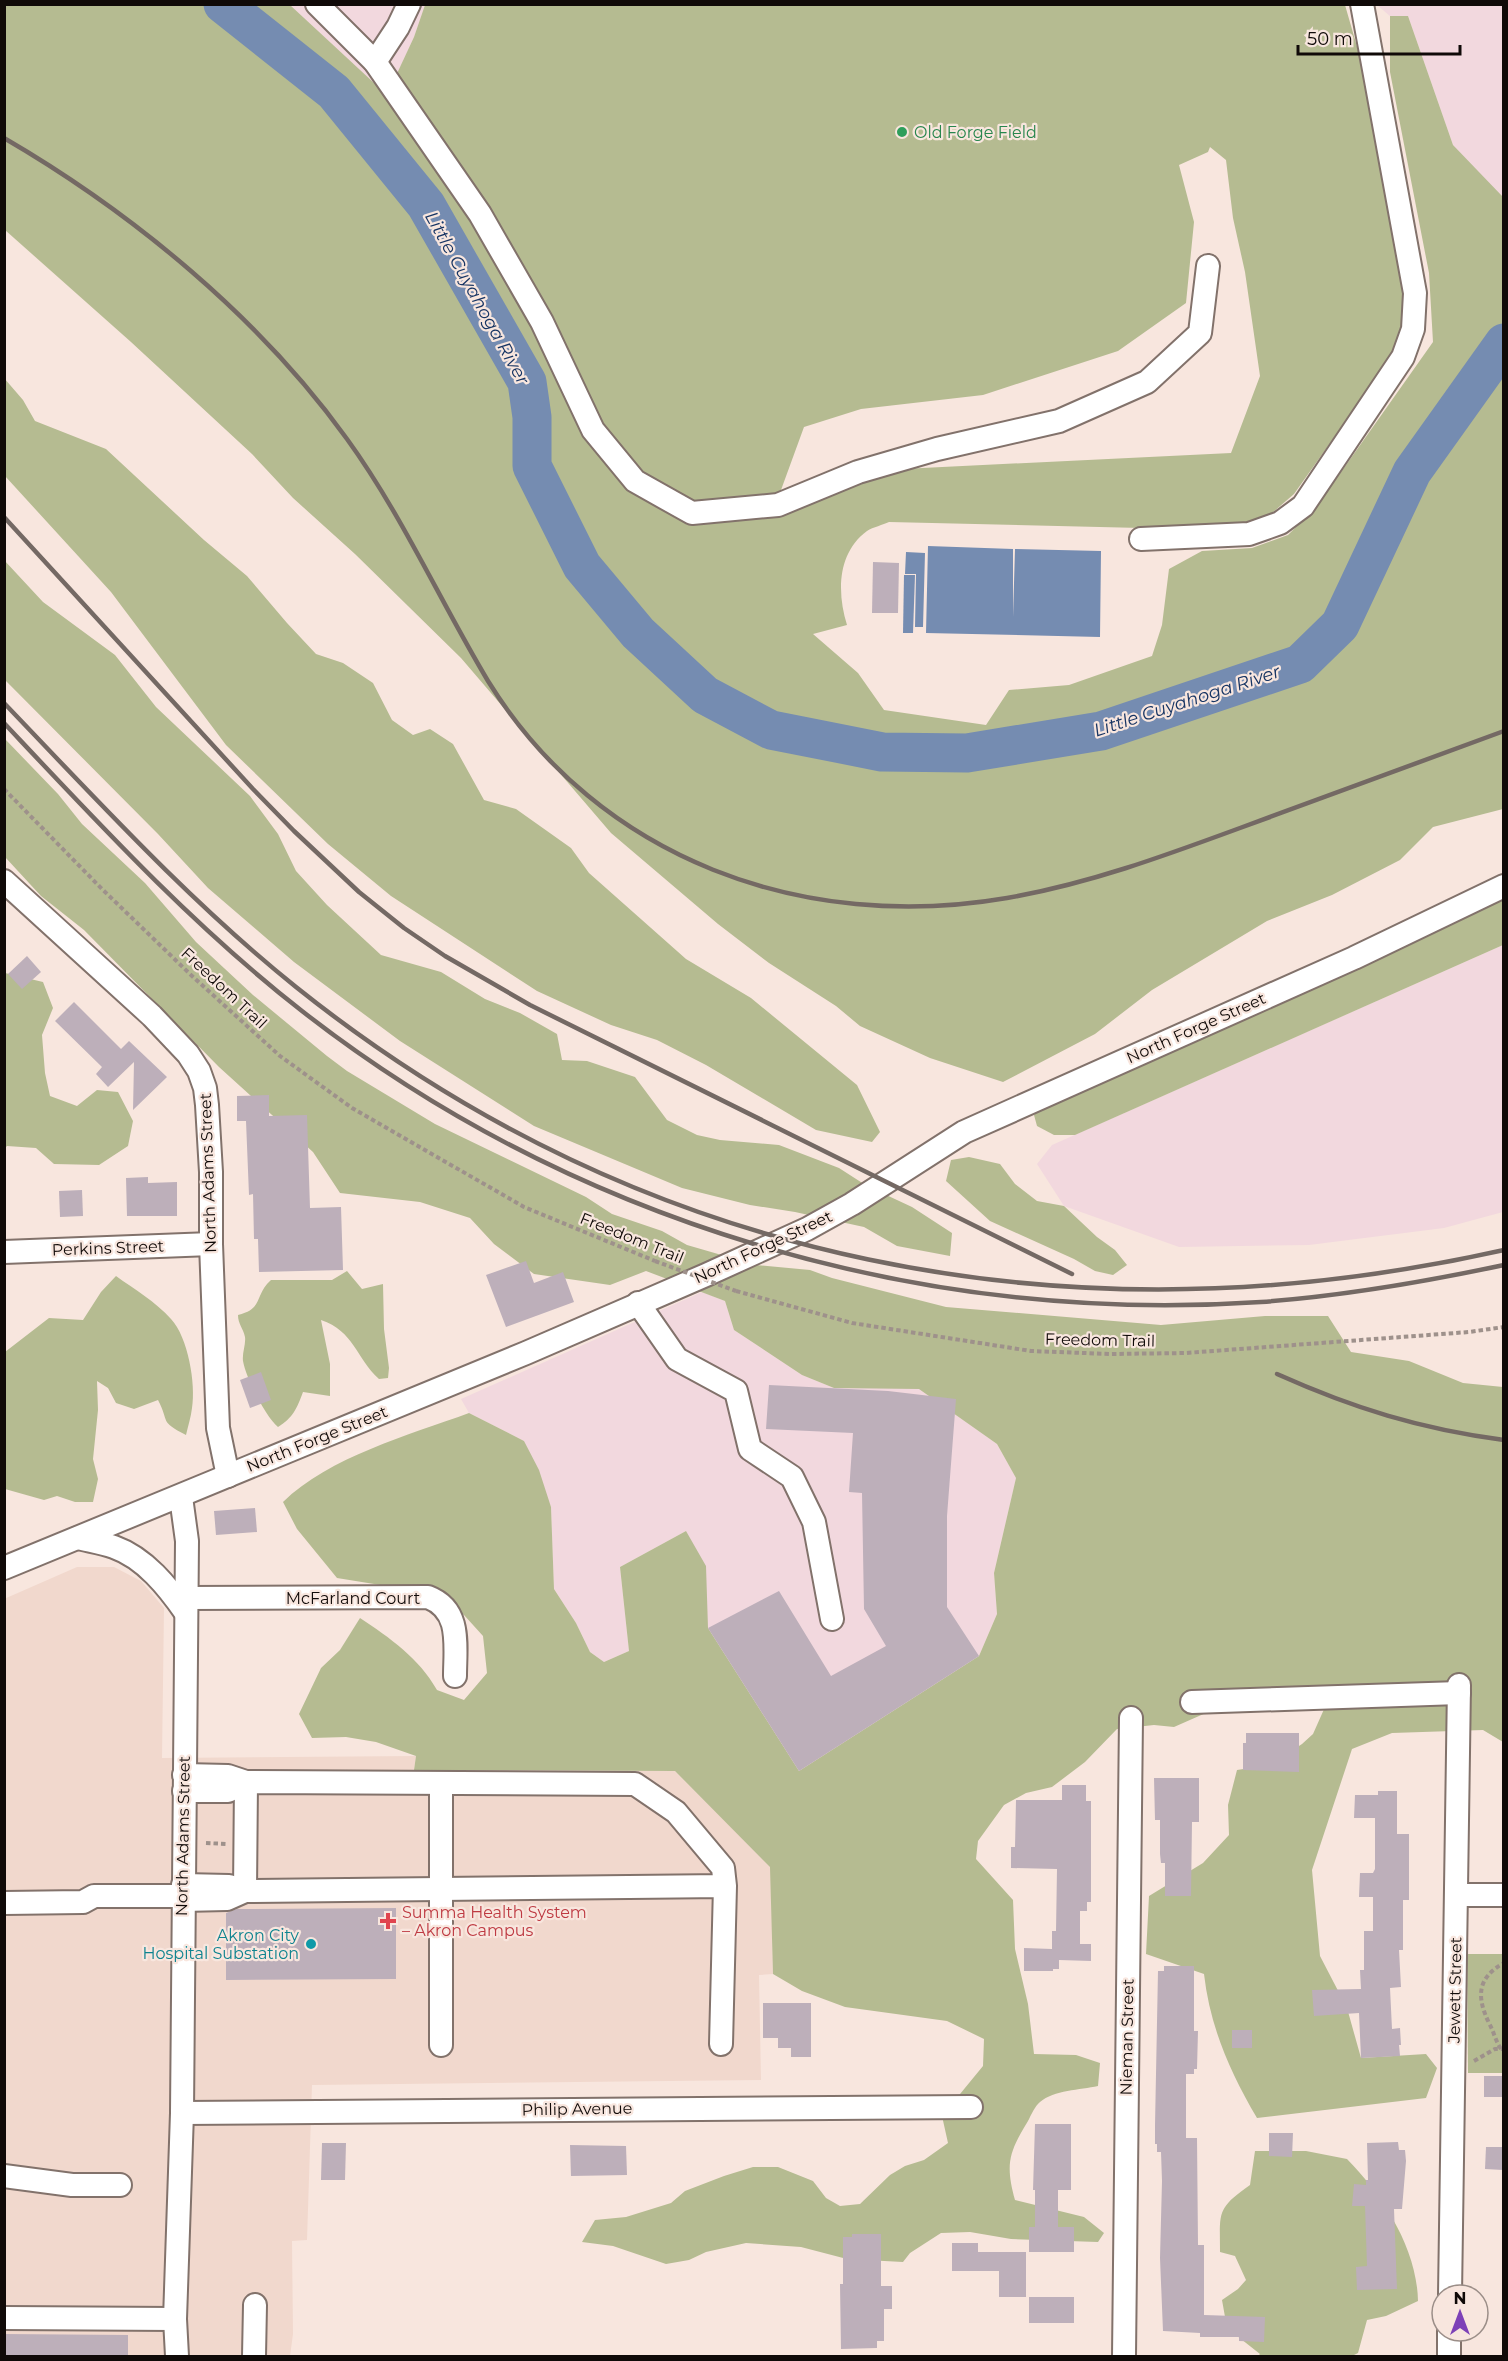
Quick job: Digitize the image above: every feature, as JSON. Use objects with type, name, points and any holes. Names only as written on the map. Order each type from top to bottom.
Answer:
[{"type":"street","points":[[317,4],[375,62],[480,214],[542,322],[593,429],[635,481],[692,513],[778,505],[880,465],[937,449],[1059,421],[1147,382],[1200,333],[1208,266]]},
{"type":"street","points":[[375,62],[398,27],[409,4]]},
{"type":"street","points":[[1141,539],[1249,534],[1280,523],[1303,506],[1403,357],[1413,329],[1415,293],[1362,4]]},
{"type":"street","name":"North Adams Street","points":[[4,881],[152,1016],[188,1054],[199,1071],[205,1088],[211,1172],[211,1244],[218,1428],[228,1476]]},
{"type":"street","name":"North Forge Street","points":[[4,1568],[526,1353],[807,1228],[852,1204],[964,1132],[1344,963],[1503,886]]},
{"type":"street","name":"Perkins Street","points":[[4,1252],[211,1244]]},
{"type":"street","points":[[638,1304],[677,1359],[736,1391],[750,1449],[792,1477],[814,1522],[832,1619]]},
{"type":"street","name":"North Adams Street","points":[[177,2356],[175,2319],[182,2113],[187,1540],[181,1497]]},
{"type":"street","points":[[78,1538],[116,1547],[134,1557],[186,1606]]},
{"type":"street","name":"McFarland Court","points":[[186,1606],[428,1598],[440,1602],[451,1616],[455,1634],[455,1676]]},
{"type":"street","name":"Jewett Street","points":[[1192,1702],[1458,1689],[1450,2283]]},
{"type":"street","name":"Nieman Street","points":[[1124,2356],[1131,1719]]},
{"type":"street","points":[[184,1783],[228,1791],[246,1782],[386,1782],[441,1785],[635,1784],[676,1812],[723,1868],[725,1886],[721,2044]]},
{"type":"street","points":[[245,1891],[246,1782]]},
{"type":"street","points":[[441,1785],[441,2045]]},
{"type":"street","points":[[4,1903],[83,1902],[98,1909],[183,1897],[227,1899],[245,1891],[725,1886]]},
{"type":"street","points":[[1456,1895],[1503,1894]]},
{"type":"street","name":"Philip Avenue","points":[[182,2113],[971,2107]]},
{"type":"street","points":[[4,2176],[27,2181],[72,2185],[120,2185]]},
{"type":"street","points":[[254,2356],[255,2305]]},
{"type":"street","points":[[4,2318],[175,2319]]},
{"type":"path","name":"Freedom Trail","points":[[4,789],[191,975],[280,1056],[352,1108],[524,1207],[655,1261],[736,1291],[852,1323],[1031,1351],[1110,1354],[1186,1353],[1469,1332],[1503,1327]]},
{"type":"path","points":[[199,1843],[244,1845]]},
{"type":"path","points":[[1503,1964],[1483,1982],[1480,1997],[1492,2036],[1503,2048]]},
{"type":"shaded area","points":[[290,5],[425,5],[414,37],[387,96]]},
{"type":"shaded area","points":[[1377,5],[1503,5],[1503,201],[1453,145],[1408,16],[1390,16]]},
{"type":"shaded area","points":[[1503,945],[1503,1212],[1444,1228],[1309,1245],[1179,1247],[1064,1206],[1037,1164],[1052,1145]]},
{"type":"shaded area","points":[[702,1292],[725,1301],[734,1330],[802,1375],[834,1388],[919,1388],[997,1444],[1016,1478],[994,1573],[997,1614],[979,1656],[799,1771],[708,1628],[686,1531],[620,1567],[629,1651],[604,1662],[590,1652],[576,1623],[554,1589],[551,1507],[524,1441],[469,1413],[461,1399]]},
{"type":"shaded area","name":"Summa Health System – Akron Campus","points":[[77,1567],[114,1567],[141,1581],[164,1608],[162,1758],[416,1756],[414,1770],[675,1771],[771,1867],[773,1974],[759,1975],[761,2080],[312,2085],[307,2240],[292,2241],[293,2334],[290,2356],[5,2356],[4,1599]]},
{"type":"green space","points":[[4,5],[290,5],[387,95],[414,37],[425,5],[1345,5],[1364,71],[1406,293],[1403,333],[1391,357],[1294,494],[1264,520],[1225,530],[889,522],[867,531],[850,550],[842,574],[841,587],[847,625],[813,634],[858,673],[884,710],[986,725],[1009,690],[1069,685],[1152,656],[1162,625],[1169,569],[1202,551],[1252,548],[1288,535],[1317,506],[1433,342],[1429,273],[1390,72],[1390,16],[1408,16],[1453,145],[1503,197],[1503,809],[1433,827],[1400,860],[1332,895],[1267,921],[1152,990],[1095,1034],[1003,1082],[930,1058],[860,1026],[836,1006],[769,963],[718,924],[611,833],[461,658],[355,554],[293,498],[252,454],[5,230]],"holes":[[[1210,147],[1226,160],[1233,218],[1245,272],[1260,376],[1231,453],[902,469],[763,506],[781,490],[804,427],[861,409],[983,395],[1118,351],[1186,303],[1194,222],[1179,165],[1208,152]]]},
{"type":"green space","points":[[4,378],[23,400],[35,421],[106,449],[204,540],[247,576],[316,654],[343,663],[373,683],[392,720],[413,735],[430,729],[453,744],[484,800],[516,809],[571,848],[589,873],[686,959],[751,998],[857,1085],[880,1132],[872,1142],[816,1130],[706,1065],[657,1040],[611,1025],[537,991],[391,896],[328,844],[226,745],[111,592],[5,476]]},
{"type":"green space","points":[[4,560],[43,602],[115,655],[156,707],[250,796],[278,834],[296,871],[327,905],[381,955],[441,972],[485,999],[520,1013],[557,1034],[562,1060],[587,1061],[635,1077],[667,1120],[697,1135],[720,1140],[779,1145],[839,1168],[867,1186],[912,1207],[952,1233],[950,1256],[897,1246],[864,1227],[750,1205],[682,1188],[534,1126],[400,1041],[294,962],[208,888],[158,834],[5,680]]},
{"type":"green space","points":[[5,739],[58,794],[82,824],[145,883],[196,942],[253,995],[327,1056],[347,1071],[435,1124],[586,1197],[612,1214],[662,1231],[687,1245],[756,1265],[810,1270],[832,1278],[946,1307],[1161,1325],[1265,1316],[1328,1316],[1351,1352],[1409,1361],[1463,1383],[1503,1387],[1503,1742],[1483,1730],[1392,1733],[1352,1749],[1312,1870],[1320,1956],[1347,2008],[1361,2058],[1426,2054],[1437,2068],[1426,2098],[1257,2118],[1238,2084],[1216,2031],[1204,1974],[1146,1954],[1149,1896],[1203,1863],[1229,1835],[1228,1805],[1237,1770],[1270,1765],[1302,1744],[1313,1734],[1325,1707],[1249,1694],[1174,1727],[1154,1725],[1117,1729],[1085,1762],[1052,1787],[1026,1793],[1004,1805],[978,1841],[976,1859],[1013,1900],[1015,1949],[1028,2004],[1034,2054],[1076,2055],[1100,2063],[1098,2086],[1052,2095],[1035,2108],[1017,2141],[1011,2159],[1010,2177],[1015,2200],[1084,2217],[1104,2233],[1098,2242],[1011,2239],[970,2232],[941,2233],[910,2253],[903,2262],[847,2259],[801,2247],[746,2243],[706,2252],[689,2260],[666,2264],[613,2246],[582,2242],[595,2220],[626,2217],[671,2203],[685,2191],[753,2167],[778,2167],[813,2181],[826,2198],[840,2206],[860,2204],[890,2175],[905,2166],[924,2160],[948,2143],[942,2116],[983,2066],[984,2039],[947,2021],[845,2007],[802,1991],[773,1974],[770,1867],[675,1771],[414,1770],[416,1756],[376,1742],[346,1737],[312,1738],[299,1714],[321,1668],[340,1650],[360,1618],[413,1658],[437,1690],[464,1700],[487,1673],[483,1636],[464,1615],[436,1594],[337,1578],[297,1529],[283,1502],[323,1472],[346,1460],[469,1413],[524,1441],[539,1470],[551,1507],[554,1589],[576,1623],[590,1652],[604,1662],[629,1651],[620,1567],[686,1531],[706,1566],[708,1628],[799,1771],[979,1656],[997,1614],[994,1573],[1016,1478],[997,1444],[919,1389],[834,1388],[802,1375],[734,1330],[725,1301],[646,1271],[610,1285],[534,1274],[494,1244],[470,1218],[420,1202],[340,1193],[313,1152],[219,1067],[84,930],[41,896],[5,857]]},
{"type":"green space","points":[[1503,896],[1503,945],[1075,1135],[1054,1135],[1037,1126],[1034,1115],[1044,1104]]},
{"type":"green space","points":[[5,973],[43,982],[53,1008],[42,1035],[45,1073],[50,1096],[77,1106],[97,1090],[118,1092],[133,1121],[128,1146],[99,1165],[54,1164],[36,1148],[7,1146],[5,1148]]},
{"type":"green space","points":[[969,1157],[1000,1164],[1015,1184],[1037,1201],[1064,1206],[1097,1237],[1115,1250],[1127,1265],[1113,1275],[1095,1271],[1074,1259],[990,1221],[946,1181],[951,1160]]},
{"type":"green space","points":[[347,1271],[362,1289],[383,1284],[388,1378],[379,1379],[348,1338],[332,1325],[321,1320],[330,1364],[330,1396],[303,1392],[294,1412],[278,1427],[262,1406],[248,1377],[243,1361],[245,1337],[238,1315],[252,1309],[271,1280],[332,1280]]},
{"type":"green space","points":[[116,1276],[165,1313],[182,1337],[193,1386],[192,1411],[186,1435],[168,1424],[158,1400],[134,1409],[116,1403],[108,1388],[97,1381],[98,1410],[93,1459],[98,1479],[93,1502],[75,1502],[57,1496],[44,1500],[5,1489],[5,1352],[49,1318],[83,1320],[101,1292]]},
{"type":"green space","points":[[1467,1954],[1503,1954],[1503,2073],[1468,2073]]},
{"type":"green space","points":[[1255,2151],[1306,2151],[1347,2159],[1385,2206],[1405,2243],[1412,2262],[1418,2301],[1386,2316],[1367,2320],[1358,2353],[1352,2356],[1258,2356],[1260,2354],[1227,2328],[1222,2300],[1246,2280],[1235,2256],[1220,2252],[1222,2212],[1231,2200],[1250,2185]]},
{"type":"water","points":[[928,546],[1013,549],[1013,617],[1015,549],[1101,551],[1100,637],[926,633]]},
{"type":"water","points":[[906,552],[925,553],[923,627],[915,627],[916,574],[905,574]]},
{"type":"water","points":[[904,575],[915,575],[913,633],[903,633]]},
{"type":"building","points":[[873,562],[899,563],[898,613],[872,613]]},
{"type":"building","points":[[27,956],[41,972],[22,989],[8,974]]},
{"type":"building","points":[[74,1002],[121,1049],[129,1041],[167,1077],[133,1110],[134,1062],[108,1087],[96,1074],[102,1067],[55,1021]]},
{"type":"building","points":[[269,1095],[269,1116],[307,1115],[310,1208],[341,1207],[343,1270],[259,1272],[258,1239],[254,1239],[253,1194],[249,1195],[246,1121],[237,1121],[237,1096]]},
{"type":"building","points":[[148,1177],[148,1183],[177,1182],[177,1216],[127,1216],[126,1178]]},
{"type":"building","points":[[82,1190],[83,1216],[60,1217],[59,1191]]},
{"type":"building","points":[[526,1261],[534,1283],[563,1272],[574,1302],[506,1327],[486,1275]]},
{"type":"building","points":[[261,1372],[271,1400],[250,1408],[240,1380]]},
{"type":"building","points":[[769,1385],[888,1391],[956,1399],[947,1516],[947,1607],[979,1656],[799,1771],[708,1628],[779,1591],[831,1676],[886,1646],[864,1609],[862,1493],[849,1492],[853,1433],[766,1429]]},
{"type":"building","points":[[255,1508],[257,1532],[216,1535],[214,1511]]},
{"type":"building","points":[[1246,1733],[1299,1733],[1299,1772],[1243,1770],[1243,1743],[1246,1743]]},
{"type":"building","points":[[1154,1778],[1199,1778],[1199,1822],[1192,1822],[1191,1896],[1165,1896],[1165,1863],[1161,1863],[1160,1820],[1155,1820]]},
{"type":"building","points":[[1062,1785],[1086,1785],[1086,1801],[1091,1801],[1091,1902],[1087,1902],[1087,1911],[1080,1911],[1080,1944],[1091,1944],[1091,1961],[1059,1960],[1059,1969],[1053,1969],[1053,1971],[1024,1971],[1024,1948],[1052,1949],[1052,1931],[1056,1931],[1057,1869],[1011,1868],[1011,1847],[1015,1847],[1016,1800],[1062,1800]]},
{"type":"building","points":[[1378,1791],[1397,1791],[1397,1834],[1409,1834],[1409,1900],[1403,1900],[1403,1950],[1399,1950],[1401,1987],[1390,1988],[1392,2029],[1400,2028],[1401,2045],[1399,2045],[1400,2056],[1361,2058],[1359,2013],[1314,2016],[1312,1990],[1361,1989],[1360,1970],[1364,1970],[1364,1931],[1373,1931],[1373,1897],[1359,1897],[1360,1873],[1373,1873],[1375,1869],[1375,1818],[1354,1818],[1355,1795],[1378,1795]]},
{"type":"building","name":"Akron City Hospital Substation","points":[[396,1908],[396,1979],[226,1980],[226,1913],[237,1909]]},
{"type":"building","points":[[1164,1966],[1194,1966],[1194,2031],[1198,2031],[1197,2069],[1194,2069],[1194,2074],[1186,2074],[1186,2138],[1197,2138],[1198,2245],[1204,2245],[1204,2315],[1265,2317],[1264,2342],[1239,2341],[1239,2337],[1200,2337],[1200,2333],[1163,2331],[1160,2258],[1161,2152],[1157,2152],[1157,2144],[1155,2144],[1155,2126],[1158,1971],[1164,1971]]},
{"type":"building","points":[[763,2003],[811,2003],[811,2057],[791,2057],[791,2048],[778,2048],[778,2038],[763,2038]]},
{"type":"building","points":[[1232,2030],[1252,2030],[1252,2048],[1232,2048]]},
{"type":"building","points":[[1484,2076],[1503,2076],[1503,2097],[1484,2097]]},
{"type":"building","points":[[1035,2124],[1071,2124],[1071,2190],[1058,2190],[1058,2227],[1074,2227],[1074,2252],[1029,2252],[1029,2227],[1035,2227],[1035,2190],[1033,2190]]},
{"type":"building","points":[[1269,2133],[1293,2133],[1292,2157],[1269,2156]]},
{"type":"building","points":[[1398,2142],[1399,2150],[1405,2150],[1406,2161],[1402,2209],[1394,2209],[1397,2289],[1357,2290],[1356,2267],[1367,2266],[1365,2206],[1352,2206],[1354,2184],[1366,2185],[1366,2180],[1368,2180],[1367,2143]]},
{"type":"building","points":[[322,2143],[346,2143],[345,2180],[321,2180]]},
{"type":"building","points":[[570,2145],[626,2146],[627,2175],[571,2176]]},
{"type":"building","points":[[1486,2147],[1503,2147],[1503,2170],[1485,2169]]},
{"type":"building","points":[[852,2234],[881,2234],[881,2286],[892,2286],[892,2309],[884,2309],[884,2341],[877,2341],[877,2348],[841,2349],[840,2284],[843,2284],[843,2237],[852,2237]]},
{"type":"building","points":[[952,2243],[978,2243],[978,2252],[1026,2252],[1026,2297],[999,2297],[999,2271],[952,2271]]},
{"type":"building","points":[[1029,2297],[1074,2297],[1074,2323],[1029,2323]]},
{"type":"building","points":[[4,2334],[128,2335],[128,2356],[4,2356]]},
{"type":"waterway","name":"Little Cuyahoga River","points":[[223,4],[334,92],[426,205],[527,382],[532,417],[532,466],[582,566],[638,633],[705,695],[771,730],[882,752],[967,753],[1101,731],[1300,664],[1340,625],[1412,472],[1504,343]]},
{"type":"railway","points":[[4,138],[100,200],[146,234],[191,271],[275,351],[313,394],[367,468],[488,681],[534,743],[587,795],[647,838],[713,870],[783,892],[856,904],[931,906],[1007,898],[1067,885],[1154,859],[1504,731]]},
{"type":"railway","points":[[4,517],[253,789],[359,892],[404,928],[445,956],[530,1005],[1072,1274]]},
{"type":"railway","points":[[4,703],[182,886],[296,987],[430,1082],[571,1159],[717,1218],[868,1260],[1024,1283],[1182,1289],[1342,1278],[1504,1250]]},
{"type":"railway","points":[[4,723],[111,836],[185,909],[302,1011],[407,1085],[518,1149],[634,1202],[755,1244],[879,1276],[1005,1296],[1133,1305],[1261,1302],[1383,1288],[1504,1265]]},
{"type":"railway","points":[[1277,1374],[1388,1416],[1444,1430],[1504,1440]]},
{"type":"place","name":"Old Forge Field","points":[[902,132]]},
{"type":"place","name":"Summa Health System – Akron Campus","points":[[388,1921]]},
{"type":"place","name":"Akron City Hospital Substation","points":[[311,1944]]}]
